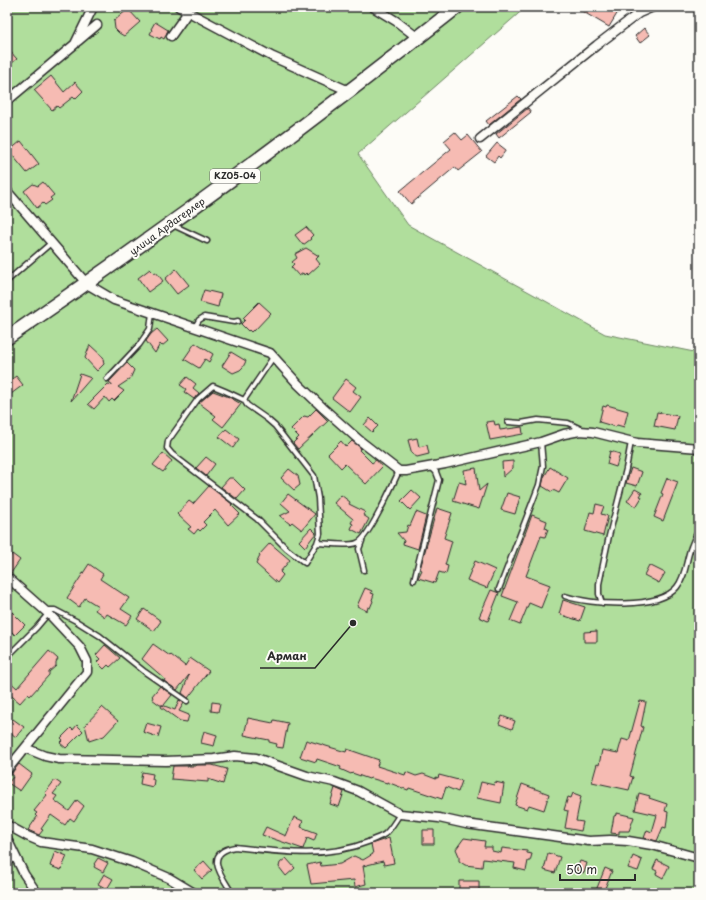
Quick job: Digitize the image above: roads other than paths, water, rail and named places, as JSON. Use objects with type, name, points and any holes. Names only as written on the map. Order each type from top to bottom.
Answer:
[{"type":"main road","name":"улица Ардагерлер","points":[[7,338],[171,224],[349,91],[457,7]]},
{"type":"street","points":[[75,44],[93,7]]},
{"type":"street","points":[[179,7],[273,57],[349,91]]},
{"type":"street","points":[[373,7],[396,21],[418,38]]},
{"type":"street","points":[[480,139],[597,45],[639,13],[653,7]]},
{"type":"street","points":[[171,36],[188,12]]},
{"type":"street","points":[[7,101],[97,25]]},
{"type":"street","points":[[7,191],[86,284],[114,300],[270,353],[298,384],[323,408],[359,440],[399,471],[431,467],[541,442],[564,434],[580,431],[631,441],[699,448]]},
{"type":"street","points":[[7,578],[46,612],[80,647],[86,661],[87,672],[7,770]]},
{"type":"street","points":[[25,748],[45,756],[59,759],[166,762],[235,756],[256,758],[307,776],[334,782],[358,791],[400,814],[439,818],[466,824],[589,841],[628,841],[652,845],[699,858]]},
{"type":"street","points":[[7,825],[41,842],[92,849],[132,862],[169,878],[194,893]]},
{"type":"street","points":[[7,839],[24,874],[37,893]]},
{"type":"lane","points":[[171,224],[207,241]]},
{"type":"lane","points":[[7,281],[51,243]]},
{"type":"lane","points":[[107,379],[139,345],[150,329],[152,312]]},
{"type":"lane","points":[[195,327],[199,320],[204,317],[234,322],[238,320]]},
{"type":"lane","points":[[244,400],[274,356]]},
{"type":"lane","points":[[212,386],[244,400],[247,405],[275,426],[314,476],[321,527],[317,543],[305,563],[287,549],[257,519],[177,458],[167,448],[168,442],[198,400],[212,386]]},
{"type":"lane","points":[[508,422],[521,423],[538,420],[568,423],[587,432]]},
{"type":"lane","points":[[602,603],[599,594],[600,584],[609,536],[626,469],[631,441]]},
{"type":"lane","points":[[499,589],[539,485],[543,466],[541,442]]},
{"type":"lane","points":[[414,580],[439,480],[436,472],[431,467]]},
{"type":"lane","points":[[364,570],[359,549],[399,471]]},
{"type":"lane","points":[[565,596],[573,599],[612,604],[647,602],[670,594],[677,587],[683,576],[691,546],[699,530]]},
{"type":"lane","points":[[317,543],[350,545],[357,544],[362,541]]},
{"type":"lane","points":[[7,657],[37,627],[46,612],[56,610],[100,636],[145,672],[187,701]]},
{"type":"lane","points":[[232,893],[217,869],[218,856],[226,849],[235,847],[289,853],[342,850],[384,835],[400,814]]},
{"type":"lane","points":[[7,864],[16,857]]},
{"type":"place","name":"Арман","points":[[353,623]]}]
